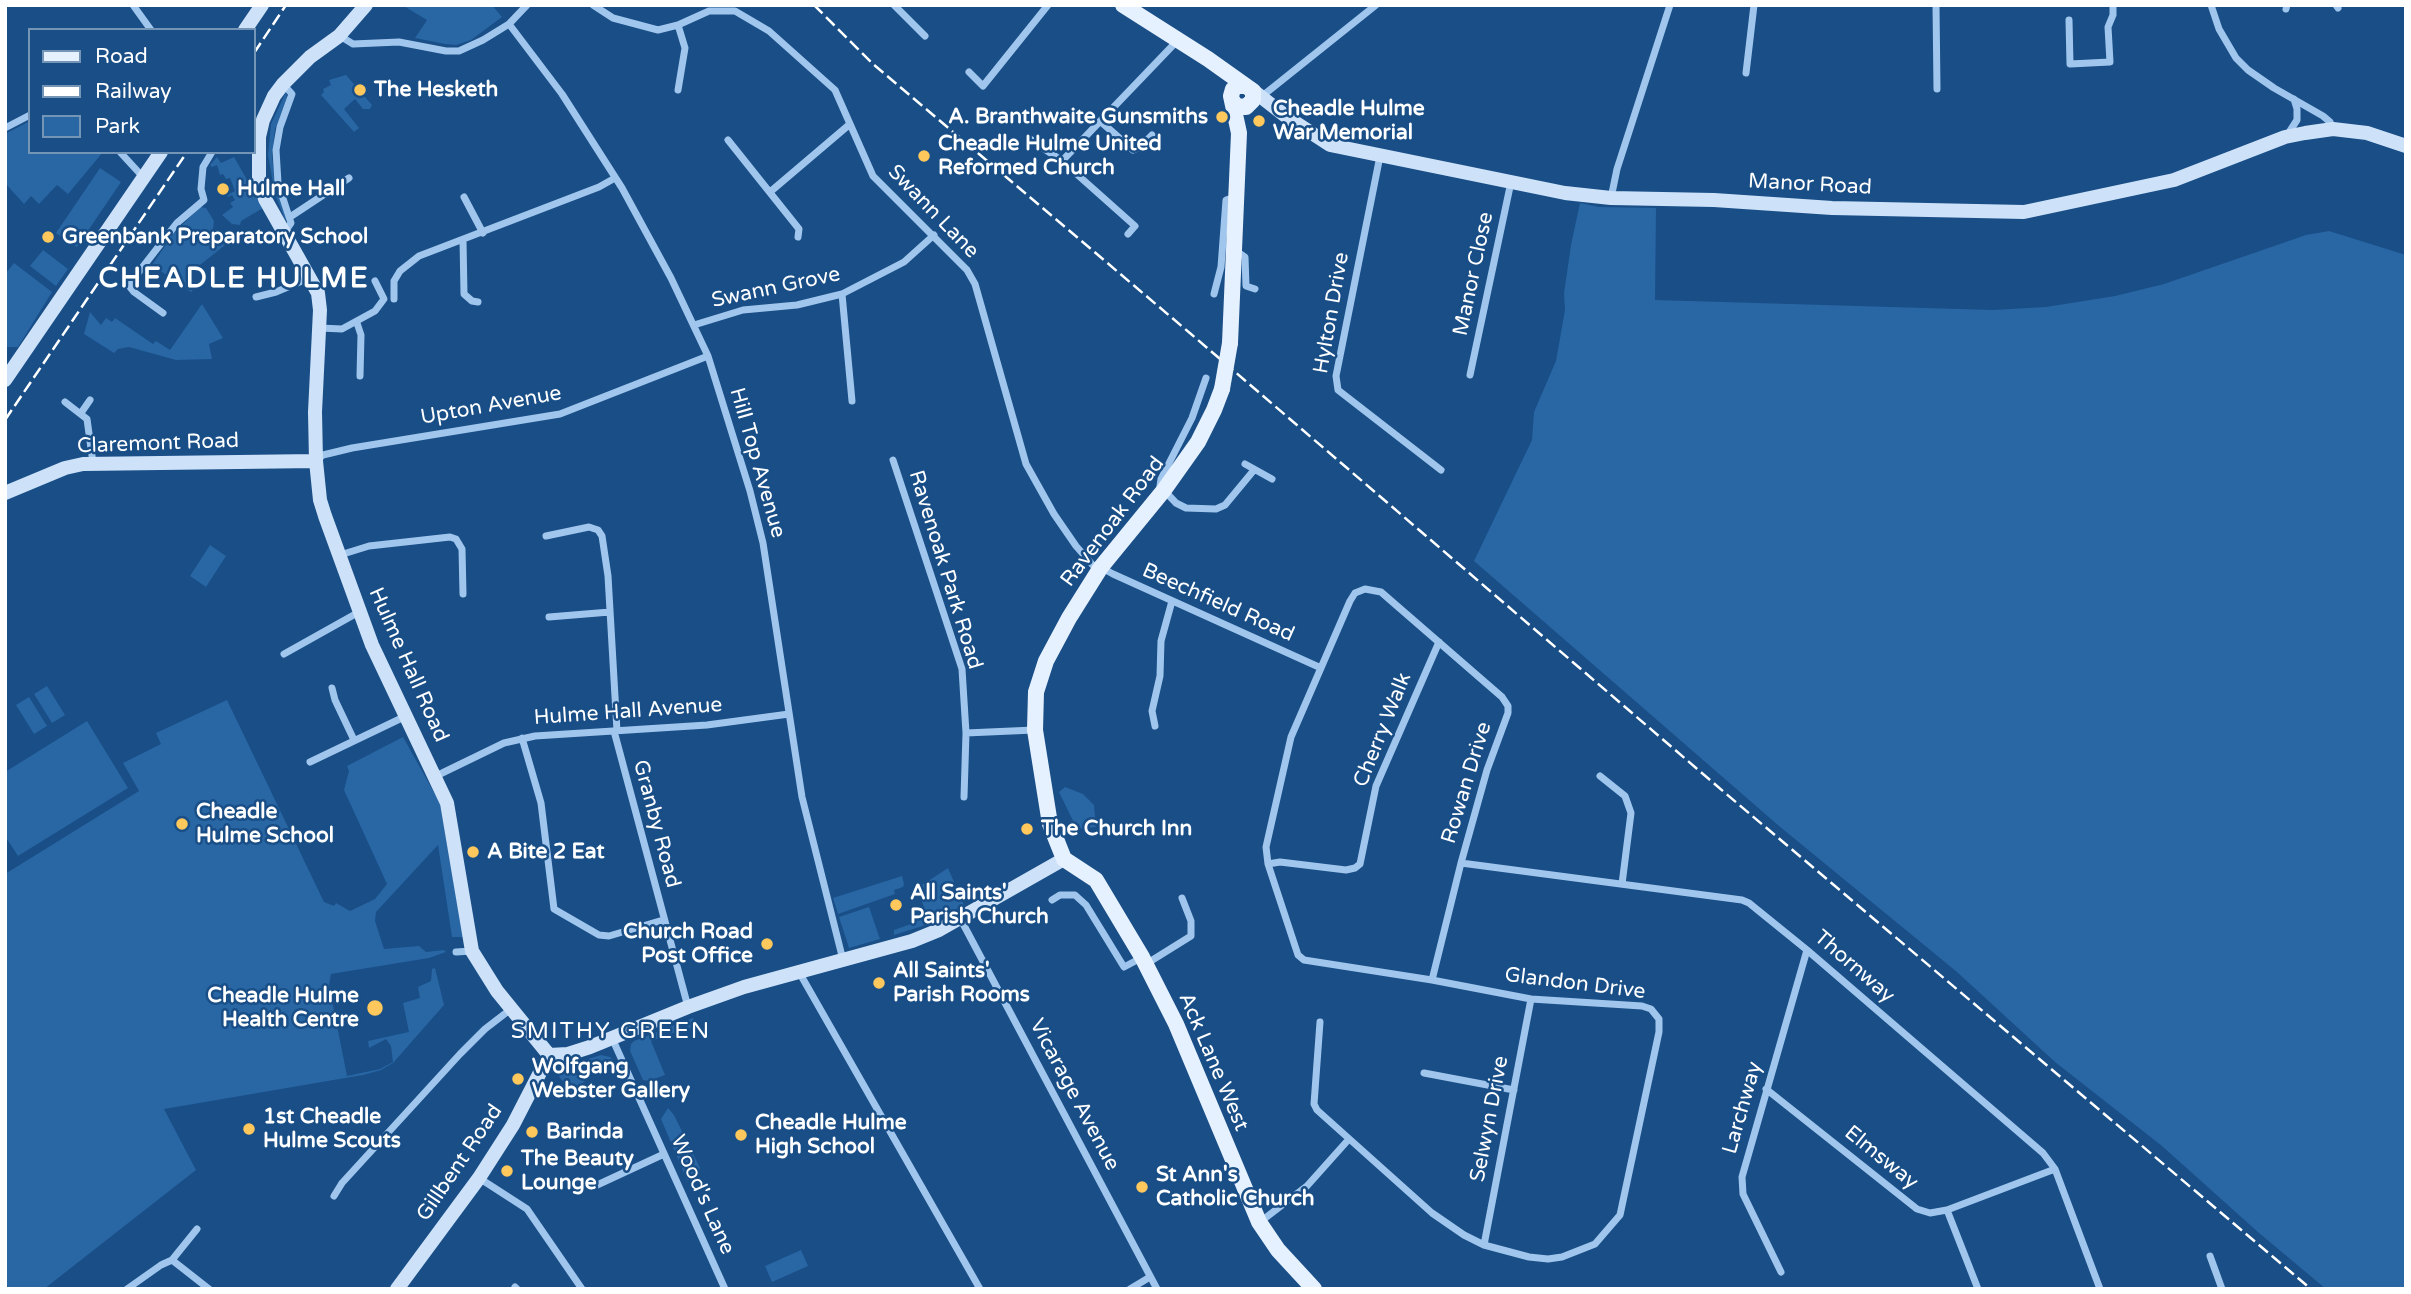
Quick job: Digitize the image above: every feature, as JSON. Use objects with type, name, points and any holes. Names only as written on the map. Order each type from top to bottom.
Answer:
[{"type":"main road","points":[[1123,5],[1208,59],[1245,96]]},
{"type":"main road","name":"Ravenoak Road","points":[[1064,859],[1050,824],[1035,730],[1036,692],[1046,661],[1069,618],[1100,569],[1164,490],[1198,442],[1222,389],[1230,343],[1239,133],[1245,96]]},
{"type":"main road","name":"Ack Lane West","points":[[1064,859],[1096,880],[1176,1024],[1259,1222],[1278,1250],[1314,1289]]},
{"type":"street","points":[[133,5],[149,28]]},
{"type":"street","points":[[246,28],[262,5]]},
{"type":"street","name":"Hulme Hall Road","points":[[366,5],[339,36],[310,57],[283,84],[268,106],[256,137],[259,177],[265,199],[318,293],[320,328],[315,412],[320,500],[372,646],[447,803],[472,951],[511,1009],[549,1055]]},
{"type":"street","points":[[339,36],[353,44],[399,42],[459,51],[509,24],[527,5]]},
{"type":"street","name":"Swann Lane","points":[[593,5],[628,24],[658,30],[678,25],[709,11],[735,11],[769,31],[835,90],[873,176],[967,270],[975,284],[1026,464],[1054,514],[1076,546],[1100,569]]},
{"type":"street","points":[[894,5],[925,36]]},
{"type":"street","points":[[969,72],[983,86],[1048,5]]},
{"type":"street","points":[[1245,96],[1266,93],[1376,5]]},
{"type":"street","points":[[1611,198],[1617,169],[1670,5]]},
{"type":"street","points":[[1745,73],[1755,5]]},
{"type":"street","points":[[1936,5],[1937,89]]},
{"type":"street","points":[[2068,20],[2070,64],[2110,62],[2108,27],[2113,15],[2113,5]]},
{"type":"street","points":[[2211,5],[2219,29],[2236,58],[2248,70],[2323,116],[2330,122],[2333,130]]},
{"type":"street","name":"Hill Top Avenue","points":[[509,24],[562,94],[615,178],[671,278],[708,356],[750,491],[762,543],[794,753],[810,838],[843,960]]},
{"type":"street","points":[[678,25],[685,48],[678,90]]},
{"type":"street","points":[[1062,161],[1178,40]]},
{"type":"street","points":[[283,84],[292,94],[277,140],[276,167],[281,197],[290,217],[289,228],[284,233]]},
{"type":"street","name":"Manor Road","points":[[1245,96],[1287,117],[1330,145],[1565,192],[1611,198],[1714,200],[1844,209],[2024,212],[2174,180],[2285,137],[2333,130],[2367,133],[2406,146]]},
{"type":"street","points":[[2285,137],[2297,120],[2294,99]]},
{"type":"street","points":[[5,128],[28,116]]},
{"type":"street","points":[[1100,121],[1133,150],[1152,135]]},
{"type":"street","points":[[770,192],[850,124]]},
{"type":"street","points":[[1030,139],[1062,161],[1135,226],[1128,234]]},
{"type":"street","points":[[728,140],[799,229],[798,237]]},
{"type":"street","points":[[122,154],[143,177]]},
{"type":"street","points":[[5,380],[160,154]]},
{"type":"street","points":[[163,313],[134,292],[130,288],[131,282],[177,223],[204,200],[201,189],[203,167],[211,154]]},
{"type":"street","name":"Hylton Drive","points":[[1380,156],[1336,376],[1338,390],[1441,470]]},
{"type":"street","points":[[290,217],[349,178]]},
{"type":"street","points":[[394,299],[394,281],[400,271],[419,257],[599,187],[615,178]]},
{"type":"street","name":"Manor Close","points":[[1470,375],[1511,181]]},
{"type":"street","name":"Ravenoak Road","points":[[1213,294],[1221,267],[1226,200],[1238,196]]},
{"type":"street","points":[[464,197],[482,233]]},
{"type":"street","name":"Swann Grove","points":[[694,325],[743,310],[797,305],[842,294],[904,262],[934,236]]},
{"type":"street","points":[[463,240],[464,294],[472,301],[478,302]]},
{"type":"street","name":"Ravenoak Road","points":[[1235,250],[1245,257],[1246,286],[1255,289]]},
{"type":"street","points":[[256,297],[276,292],[310,277]]},
{"type":"street","points":[[320,328],[342,329],[357,323],[381,306],[384,299],[375,281]]},
{"type":"street","points":[[842,294],[852,401]]},
{"type":"street","points":[[357,323],[362,335],[360,376]]},
{"type":"street","name":"Upton Avenue","points":[[316,461],[323,455],[352,448],[560,414],[708,356]]},
{"type":"street","points":[[1206,378],[1192,418],[1160,486],[1176,503],[1186,508],[1216,509],[1225,505],[1254,470]]},
{"type":"street","points":[[81,413],[90,400]]},
{"type":"street","points":[[65,402],[87,419],[93,463]]},
{"type":"street","name":"Ravenoak Park Road","points":[[893,460],[962,669],[966,733],[964,797]]},
{"type":"street","name":"Claremont Road","points":[[5,493],[65,468],[93,463],[316,461]]},
{"type":"street","points":[[1245,464],[1272,479]]},
{"type":"street","name":"Granby Road","points":[[546,536],[589,527],[598,530],[602,536],[610,612],[616,731],[663,920],[688,1007]]},
{"type":"street","points":[[340,555],[369,546],[450,537],[463,549],[463,593]]},
{"type":"street","name":"Beechfield Road","points":[[1100,569],[1321,668]]},
{"type":"street","name":"Rowan Drive","points":[[1321,668],[1355,593],[1365,589],[1381,592],[1503,696],[1508,706],[1461,863],[1432,980]]},
{"type":"street","points":[[1155,726],[1148,710],[1160,676],[1161,640],[1171,601]]},
{"type":"street","points":[[284,654],[359,612]]},
{"type":"street","points":[[549,617],[610,612]]},
{"type":"street","name":"Cherry Walk","points":[[1268,864],[1280,862],[1346,870],[1360,864],[1376,786],[1439,642]]},
{"type":"street","name":"Glandon Drive","points":[[1320,1022],[1314,1104],[1317,1110],[1432,1213],[1464,1235],[1484,1245],[1529,1257],[1548,1259],[1580,1252],[1595,1244],[1620,1215],[1659,1032],[1659,1019],[1651,1009],[1642,1006],[1531,999],[1304,960],[1298,955],[1268,864],[1266,847],[1291,737],[1321,668]]},
{"type":"street","points":[[332,688],[354,740]]},
{"type":"street","name":"Hulme Hall Avenue","points":[[436,776],[485,751],[522,738],[706,725],[789,713]]},
{"type":"street","points":[[310,762],[406,716]]},
{"type":"street","points":[[966,733],[1035,730]]},
{"type":"street","points":[[522,738],[541,803],[554,909],[600,936],[609,936],[663,920]]},
{"type":"street","points":[[1600,776],[1625,796],[1631,813],[1622,884]]},
{"type":"street","points":[[549,1055],[568,1054],[744,988],[912,941],[939,930],[1064,859]]},
{"type":"street","name":"Thornway","points":[[1461,863],[1742,900],[1807,950],[2043,1153],[2055,1169],[2099,1289]]},
{"type":"street","points":[[1052,900],[1060,895],[1075,895],[1086,905],[1120,969],[1143,961],[1191,936],[1191,922],[1182,898]]},
{"type":"street","name":"Vicarage Avenue","points":[[960,918],[1157,1289]]},
{"type":"street","name":"Larchway","points":[[1781,1272],[1741,1186],[1766,1088],[1807,950]]},
{"type":"street","points":[[456,953],[472,951]]},
{"type":"street","points":[[799,972],[980,1289]]},
{"type":"street","name":"Selwyn Drive","points":[[1484,1245],[1531,999]]},
{"type":"street","points":[[334,1196],[342,1183],[460,1054],[485,1029],[511,1009]]},
{"type":"street","name":"Wood's Lane","points":[[612,1038],[725,1289]]},
{"type":"street","name":"Gillbent Road","points":[[397,1289],[479,1178],[513,1125],[549,1055]]},
{"type":"street","points":[[1424,1073],[1514,1090]]},
{"type":"street","name":"Elmsway","points":[[1766,1088],[1917,1209],[1930,1213],[1947,1210]]},
{"type":"street","points":[[1259,1222],[1307,1186],[1349,1139]]},
{"type":"street","points":[[595,1186],[664,1154]]},
{"type":"street","points":[[1979,1289],[1947,1210],[2055,1169]]},
{"type":"street","points":[[479,1178],[527,1209],[582,1289]]},
{"type":"street","points":[[127,1289],[172,1260],[197,1229]]},
{"type":"street","points":[[2210,1256],[2222,1289]]},
{"type":"street","points":[[172,1260],[209,1289]]},
{"type":"street","points":[[1130,1289],[1150,1277]]},
{"type":"green space","points":[[402,5],[492,5],[502,17],[471,40],[456,45],[445,44],[415,38],[427,20]]},
{"type":"green space","points":[[346,75],[372,105],[370,109],[363,109],[355,99],[344,109],[359,128],[354,132],[321,95],[323,89],[331,85],[329,80]]},
{"type":"green space","points":[[286,92],[287,99],[275,129],[272,155],[274,178],[285,220],[275,194],[268,155],[271,124]]},
{"type":"green space","points":[[28,122],[28,154],[101,154],[68,194],[57,185],[39,204],[31,196],[24,204],[5,183],[5,134]]},
{"type":"green space","points":[[217,157],[221,163],[234,157],[263,208],[241,221],[240,225],[232,224],[222,215],[233,207],[230,203],[235,200],[232,195],[227,195],[235,191],[230,178],[226,179],[223,174],[220,175],[217,165],[210,165]]},
{"type":"green space","points":[[100,168],[121,182],[77,247],[56,233]]},
{"type":"green space","points":[[1580,203],[1599,207],[1656,208],[1655,300],[1993,310],[2046,307],[2115,296],[2164,284],[2306,235],[2329,231],[2406,255],[2406,1289],[2326,1289],[2162,1146],[2055,1062],[1957,972],[1779,826],[1474,561],[1532,440],[1534,412],[1556,361],[1565,310],[1564,293],[1571,245]]},
{"type":"green space","points":[[200,207],[206,208],[214,221],[210,235],[220,241],[225,235],[229,242],[186,276],[194,289],[191,292],[152,265],[174,233]]},
{"type":"green space","points":[[43,250],[68,269],[56,286],[30,266]]},
{"type":"green space","points":[[14,263],[52,292],[18,347],[5,347],[5,274]]},
{"type":"green space","points":[[202,304],[223,338],[209,344],[212,359],[176,360],[129,347],[118,349],[114,353],[84,334],[90,312],[101,325],[106,318],[112,322],[115,318],[153,344],[156,341],[170,350]]},
{"type":"green space","points":[[210,545],[226,556],[206,587],[190,576]]},
{"type":"green space","points":[[47,686],[65,715],[52,723],[34,694]]},
{"type":"green space","points":[[29,697],[47,726],[34,734],[16,705]]},
{"type":"green space","points":[[227,700],[324,902],[334,906],[336,903],[350,911],[375,899],[387,884],[344,790],[349,771],[347,766],[403,737],[440,803],[463,937],[452,937],[438,845],[376,912],[375,921],[384,949],[419,946],[426,952],[446,952],[429,958],[331,974],[329,985],[347,1076],[380,1069],[393,1062],[391,1046],[386,1039],[369,1048],[368,1041],[409,1032],[403,1003],[420,998],[418,987],[431,981],[432,969],[435,968],[444,1005],[393,1063],[381,1070],[164,1109],[196,1170],[44,1289],[5,1289],[5,874],[139,791],[123,763],[161,744],[156,733]]},
{"type":"green space","points":[[87,721],[128,788],[18,856],[5,836],[5,772]]},
{"type":"green space","points":[[1065,787],[1083,794],[1094,805],[1096,827],[1077,829],[1059,792]]},
{"type":"green space","points":[[948,868],[964,905],[932,923],[894,935],[894,930],[911,924],[923,915],[924,907],[918,892],[922,885]]},
{"type":"green space","points":[[902,876],[903,887],[894,890],[895,894],[838,914],[833,898]]},
{"type":"green space","points":[[869,907],[880,939],[849,948],[839,917]]},
{"type":"green space","points":[[693,1018],[698,1030],[692,1032],[689,1027],[651,1041],[665,1075],[649,1081],[643,1080],[630,1051],[631,1044]]},
{"type":"green space","points":[[601,1055],[610,1057],[615,1062],[604,1061],[572,1094],[558,1075],[572,1066],[576,1075],[585,1071],[581,1061]]},
{"type":"green space","points":[[668,1108],[700,1168],[698,1174],[687,1180],[661,1119]]},
{"type":"green space","points":[[801,1250],[808,1266],[772,1282],[765,1266]]},
{"type":"railway","points":[[256,50],[286,5]]},
{"type":"railway","points":[[814,5],[873,64],[1724,792],[2311,1289]]},
{"type":"railway","points":[[5,420],[186,154]]},
{"type":"place","name":"The Hesketh","points":[[360,90]]},
{"type":"place","name":"A. Branthwaite Gunsmiths","points":[[1222,117]]},
{"type":"place","name":"Cheadle Hulme War Memorial","points":[[1259,121]]},
{"type":"place","name":"Cheadle Hulme United Reformed Church","points":[[924,156]]},
{"type":"place","name":"Hulme Hall","points":[[223,189]]},
{"type":"place","name":"Greenbank Preparatory School","points":[[48,237]]},
{"type":"place","name":"Cheadle Hulme School","points":[[182,824]]},
{"type":"place","name":"The Church Inn","points":[[1027,829]]},
{"type":"place","name":"A Bite 2 Eat","points":[[473,852]]},
{"type":"place","name":"All Saints' Parish Church","points":[[896,905]]},
{"type":"place","name":"Church Road Post Office","points":[[767,944]]},
{"type":"place","name":"All Saints' Parish Rooms","points":[[879,983]]},
{"type":"place","name":"Cheadle Hulme Health Centre","points":[[375,1008]]},
{"type":"place","name":"Wolfgang Webster Gallery","points":[[518,1079]]},
{"type":"place","name":"1st Cheadle Hulme Scouts","points":[[249,1129]]},
{"type":"place","name":"Barinda","points":[[532,1132]]},
{"type":"place","name":"Cheadle Hulme High School","points":[[741,1135]]},
{"type":"place","name":"The Beauty Lounge","points":[[507,1171]]},
{"type":"place","name":"St Ann's Catholic Church","points":[[1142,1187]]},
{"type":"district","name":"CHEADLE HULME","points":[[234,280]]},
{"type":"district","name":"SMITHY GREEN","points":[[611,1032]]}]
